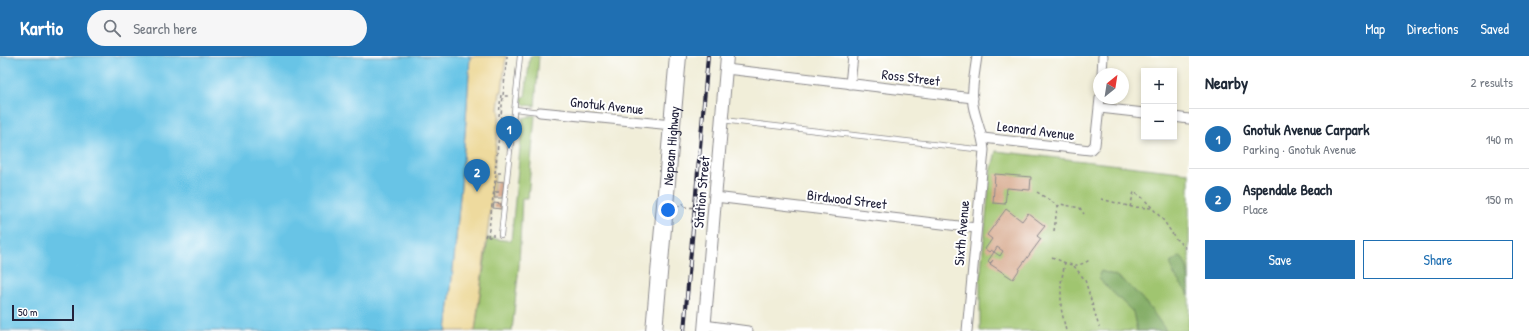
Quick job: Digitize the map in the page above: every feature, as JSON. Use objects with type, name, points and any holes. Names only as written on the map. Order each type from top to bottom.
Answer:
[{"type":"highway","name":"Nepean Highway","points":[[654,331],[678,56]]},
{"type":"street","name":"Station Street","points":[[704,328],[727,56]]},
{"type":"street","points":[[850,84],[853,56]]},
{"type":"street","name":"Sixth Avenue","points":[[967,331],[984,150],[983,138],[974,108],[973,98],[977,56]]},
{"type":"street","points":[[1102,68],[1103,56]]},
{"type":"street","name":"Ross Street","points":[[726,69],[973,98]]},
{"type":"street","points":[[1100,104],[1100,108],[1141,113]]},
{"type":"street","name":"Leonard Avenue","points":[[983,138],[1086,151],[1090,150],[1095,145],[1100,108]]},
{"type":"street","name":"Gnotuk Avenue","points":[[540,112],[672,125]]},
{"type":"street","points":[[1177,117],[1189,119]]},
{"type":"street","name":"Birdwood Street","points":[[715,197],[976,228]]},
{"type":"street","points":[[704,328],[748,331]]},
{"type":"lane","points":[[501,235],[520,56]]},
{"type":"lane","points":[[515,109],[540,112]]},
{"type":"lane","points":[[722,120],[984,150]]},
{"type":"path","points":[[488,237],[496,173],[502,95],[501,91]]},
{"type":"path","points":[[498,116],[502,95]]},
{"type":"path","points":[[496,173],[507,174]]},
{"type":"path","points":[[1037,192],[1058,206]]},
{"type":"path","points":[[1130,207],[1134,192],[1144,199],[1164,221],[1176,239],[1189,251]]},
{"type":"path","points":[[666,196],[676,197],[676,206],[683,206],[683,204],[685,204],[685,206],[698,208],[698,211],[700,211],[701,208],[704,209],[704,212],[714,213]]},
{"type":"path","points":[[1101,199],[1130,207],[1151,208]]},
{"type":"path","points":[[1058,206],[1060,204],[1075,206],[1080,208],[1084,214]]},
{"type":"path","points":[[1054,231],[1058,206]]},
{"type":"path","points":[[486,234],[486,237],[488,237]]},
{"type":"path","points":[[488,237],[490,237],[490,235],[494,236],[494,234],[501,235]]},
{"type":"path","points":[[1052,257],[1074,266],[1085,280],[1099,327]]},
{"type":"path","points":[[1074,266],[1084,263],[1090,259]]},
{"type":"path","points":[[1065,262],[1061,283],[1061,308],[1066,331]]},
{"type":"green space","points":[[530,56],[539,56],[535,106],[525,105],[521,101],[522,97],[525,97]]},
{"type":"green space","points":[[535,115],[528,198],[522,198],[519,266],[512,331],[475,331],[488,238],[511,241],[523,118]]},
{"type":"green space","points":[[996,151],[1189,173],[1189,331],[980,331],[980,281],[990,176]]},
{"type":"green space","points":[[1180,257],[1183,259],[1187,268],[1189,295],[1177,279],[1171,266],[1171,262]]},
{"type":"green space","points":[[1101,271],[1116,276],[1131,287],[1150,308],[1166,331],[1137,331],[1133,312],[1100,280],[1099,275]]},
{"type":"sand","points":[[470,56],[506,56],[502,92],[500,92],[498,110],[500,111],[493,173],[495,174],[475,331],[446,331],[460,194]]},
{"type":"water","points":[[0,56],[470,56],[460,194],[446,331],[0,331]]},
{"type":"building","points":[[995,174],[1031,177],[1030,190],[1007,188],[1005,204],[993,203]]},
{"type":"building","points":[[496,181],[504,182],[502,198],[494,198]]},
{"type":"building","points":[[494,203],[501,204],[501,209],[493,208]]},
{"type":"building","points":[[1006,209],[1022,221],[1028,213],[1045,226],[1037,236],[1041,239],[1013,279],[990,264],[993,260],[990,263],[988,261],[994,252],[991,250],[989,252],[985,249],[992,239],[987,235]],"holes":[[[997,247],[1003,251],[1000,256],[994,252]]]},
{"type":"railway","points":[[684,331],[708,56]]},
{"type":"place","name":"Gnotuk Avenue Carpark","points":[[509,149]]},
{"type":"place","name":"Aspendale Beach","points":[[477,192]]}]
